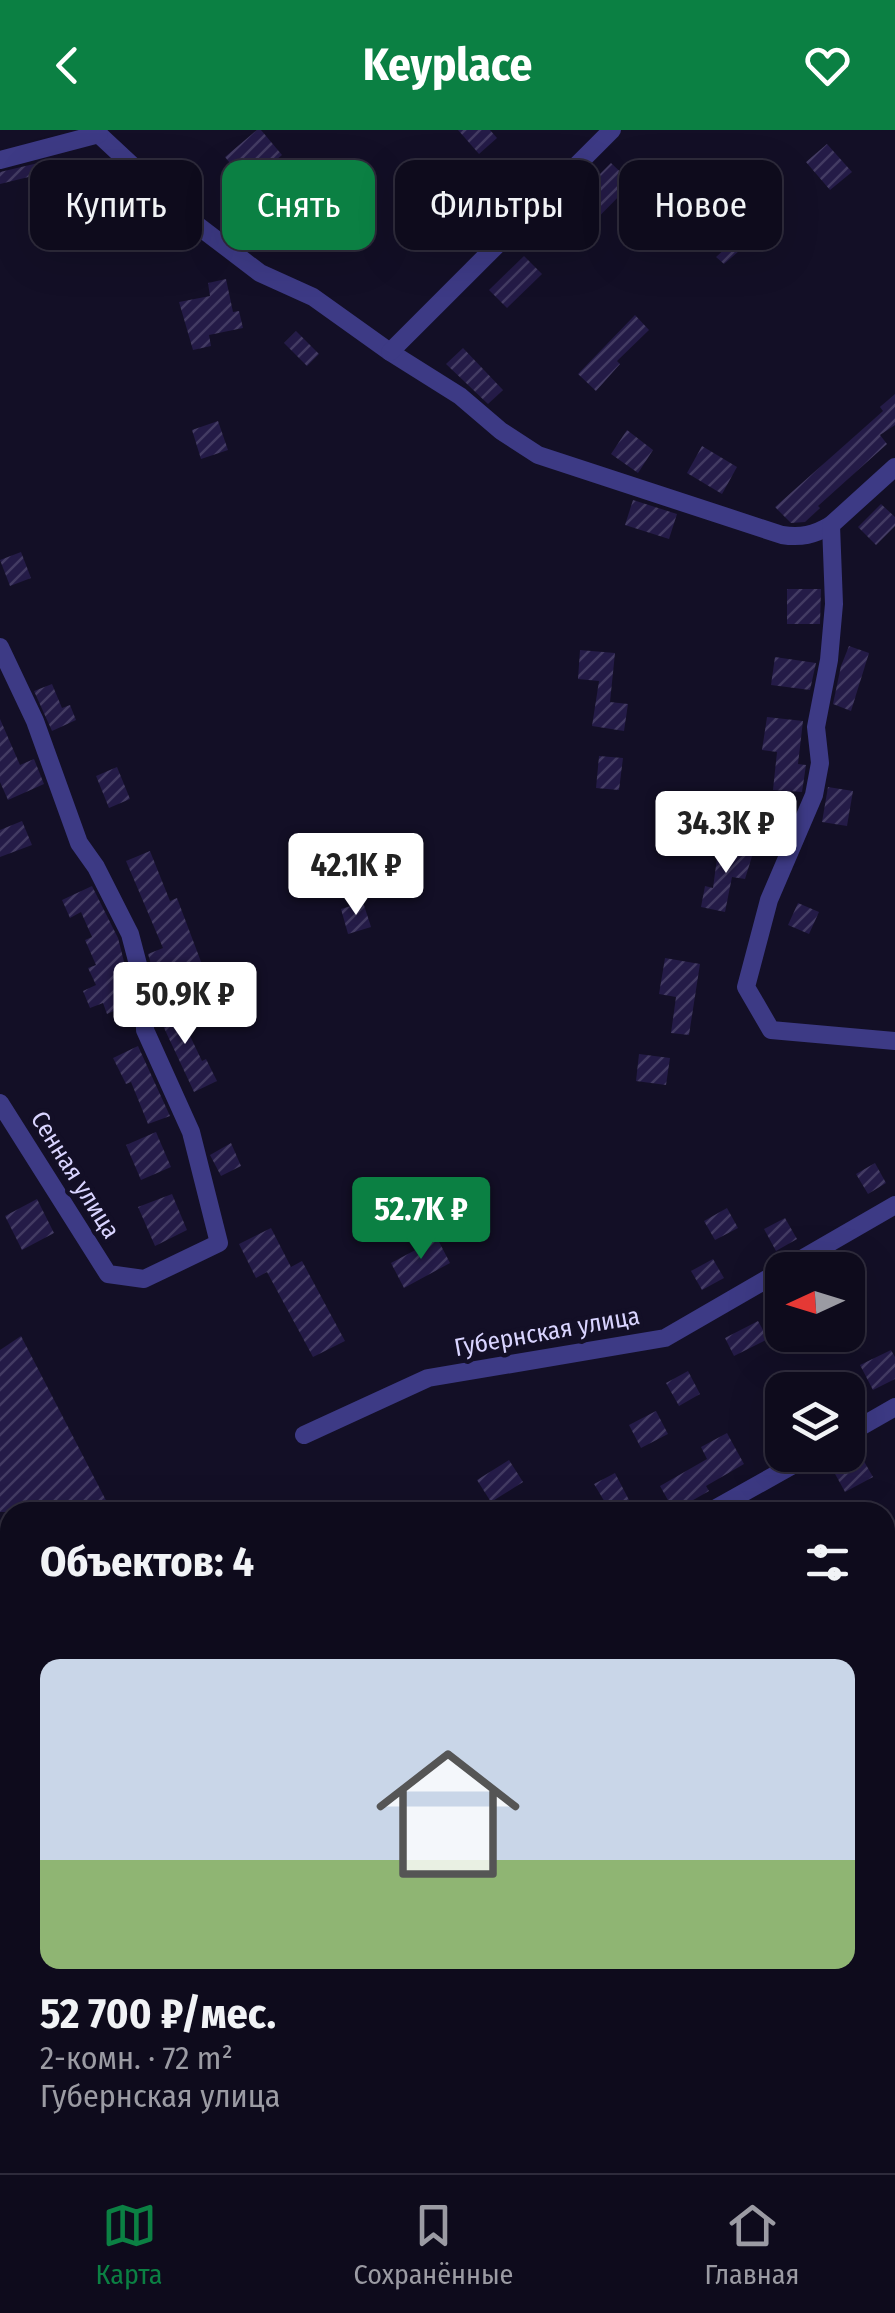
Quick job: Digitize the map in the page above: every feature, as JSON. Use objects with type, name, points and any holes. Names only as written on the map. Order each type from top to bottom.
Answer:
[{"type":"street","points":[[390,352],[612,130]]},
{"type":"street","points":[[0,160],[96,132],[193,222],[260,272],[313,297],[460,396],[501,431],[550,461],[797,538],[831,525],[895,468]]},
{"type":"street","points":[[831,525],[834,604],[830,660],[816,727],[820,763],[814,795],[769,900],[746,987],[771,1030],[895,1040]]},
{"type":"street","name":"Сенная улица","points":[[0,647],[34,721],[78,843],[96,867],[130,934],[145,991],[145,1030],[191,1132],[219,1243],[144,1279],[108,1274],[0,1103]]},
{"type":"street","name":"Губернская улица","points":[[304,1435],[428,1378],[664,1338],[895,1205]]},
{"type":"street","points":[[865,1424],[895,1407]]},
{"type":"street","points":[[726,1502],[780,1472]]},
{"type":"building","points":[[257,130],[282,155],[276,160],[225,157]]},
{"type":"building","points":[[458,130],[490,130],[497,138],[479,154]]},
{"type":"building","points":[[827,144],[852,172],[830,190],[806,162]]},
{"type":"building","points":[[611,163],[619,171],[619,196],[599,217],[599,175]]},
{"type":"building","points":[[30,165],[30,177],[0,184],[0,172]]},
{"type":"building","points":[[724,250],[740,250],[724,264],[716,257]]},
{"type":"building","points":[[524,256],[542,274],[507,308],[489,290]]},
{"type":"building","points":[[226,279],[233,312],[239,311],[243,328],[209,335],[211,346],[193,350],[179,302],[210,296],[208,283]]},
{"type":"building","points":[[635,315],[649,330],[617,361],[620,364],[596,391],[578,374]]},
{"type":"building","points":[[296,331],[319,354],[307,366],[284,343]]},
{"type":"building","points":[[463,348],[503,390],[488,404],[446,364]]},
{"type":"building","points":[[895,394],[895,425],[880,435],[887,444],[805,522],[791,523],[775,507],[883,411],[880,407]]},
{"type":"building","points":[[218,421],[228,450],[201,459],[192,430]]},
{"type":"building","points":[[627,430],[653,450],[638,473],[611,454]]},
{"type":"building","points":[[702,446],[737,467],[722,494],[687,473]]},
{"type":"building","points":[[633,500],[677,514],[669,539],[625,525]]},
{"type":"building","points":[[881,504],[895,517],[895,526],[876,545],[858,527]]},
{"type":"building","points":[[21,552],[31,578],[10,586],[0,560]]},
{"type":"building","points":[[787,589],[821,589],[820,624],[787,624]]},
{"type":"building","points":[[849,646],[869,653],[851,711],[833,704]]},
{"type":"building","points":[[580,650],[615,653],[610,702],[628,704],[624,731],[592,726],[599,681],[578,679]]},
{"type":"building","points":[[775,657],[816,663],[810,690],[771,685]]},
{"type":"building","points":[[52,684],[62,708],[70,705],[76,720],[52,731],[34,691]]},
{"type":"building","points":[[767,717],[803,721],[798,764],[806,765],[802,792],[773,790],[777,752],[762,750]]},
{"type":"building","points":[[0,719],[20,765],[34,759],[44,784],[8,800],[0,782]]},
{"type":"building","points":[[599,756],[623,758],[619,790],[596,788]]},
{"type":"building","points":[[117,767],[130,799],[109,808],[96,776]]},
{"type":"building","points":[[828,787],[853,791],[847,826],[822,822]]},
{"type":"building","points":[[22,821],[32,845],[0,857],[0,830]]},
{"type":"building","points":[[719,843],[753,853],[745,879],[732,877],[725,912],[701,907],[705,886],[713,888]]},
{"type":"building","points":[[150,851],[170,901],[177,898],[206,975],[173,987],[167,970],[154,975],[148,954],[163,948],[126,861]]},
{"type":"building","points":[[92,886],[118,938],[132,993],[132,1003],[107,1014],[103,1003],[90,1008],[83,991],[96,985],[88,968],[96,965],[85,940],[92,937],[81,912],[70,918],[62,900]]},
{"type":"building","points":[[363,902],[371,927],[348,934],[341,909]]},
{"type":"building","points":[[798,903],[819,912],[809,934],[788,925]]},
{"type":"building","points":[[665,958],[700,964],[689,1035],[671,1033],[676,997],[659,994]]},
{"type":"building","points":[[172,998],[202,1061],[206,1059],[217,1081],[194,1092],[158,1015],[158,1005]]},
{"type":"building","points":[[138,1046],[170,1116],[148,1124],[131,1082],[126,1084],[113,1058]]},
{"type":"building","points":[[639,1054],[670,1058],[666,1085],[636,1081]]},
{"type":"building","points":[[156,1132],[171,1167],[141,1180],[126,1145]]},
{"type":"building","points":[[231,1143],[241,1166],[221,1176],[210,1155]]},
{"type":"building","points":[[875,1163],[886,1183],[868,1194],[856,1174]]},
{"type":"building","points":[[172,1194],[187,1230],[155,1246],[138,1207]]},
{"type":"building","points":[[37,1199],[54,1233],[22,1250],[5,1216]]},
{"type":"building","points":[[727,1208],[738,1228],[715,1240],[704,1221]]},
{"type":"building","points":[[785,1218],[797,1239],[776,1251],[764,1229]]},
{"type":"building","points":[[271,1228],[291,1267],[302,1261],[345,1341],[313,1357],[267,1272],[256,1278],[239,1244]]},
{"type":"building","points":[[435,1234],[450,1263],[404,1288],[391,1263],[421,1247],[419,1242]]},
{"type":"building","points":[[713,1259],[724,1278],[702,1290],[691,1271]]},
{"type":"building","points":[[758,1321],[765,1334],[765,1340],[734,1356],[725,1338]]},
{"type":"building","points":[[21,1336],[107,1502],[0,1502],[0,1350]]},
{"type":"building","points":[[891,1350],[895,1357],[895,1379],[873,1390],[860,1365]]},
{"type":"building","points":[[688,1371],[700,1394],[679,1406],[666,1383]]},
{"type":"building","points":[[656,1411],[668,1434],[641,1448],[629,1425]]},
{"type":"building","points":[[727,1433],[744,1464],[706,1486],[709,1491],[690,1502],[669,1502],[660,1486],[707,1459],[701,1447]]},
{"type":"building","points":[[509,1460],[523,1482],[491,1502],[477,1480]]},
{"type":"building","points":[[865,1463],[873,1477],[845,1492],[834,1472],[865,1472]]},
{"type":"building","points":[[615,1473],[629,1500],[605,1502],[594,1484]]}]
